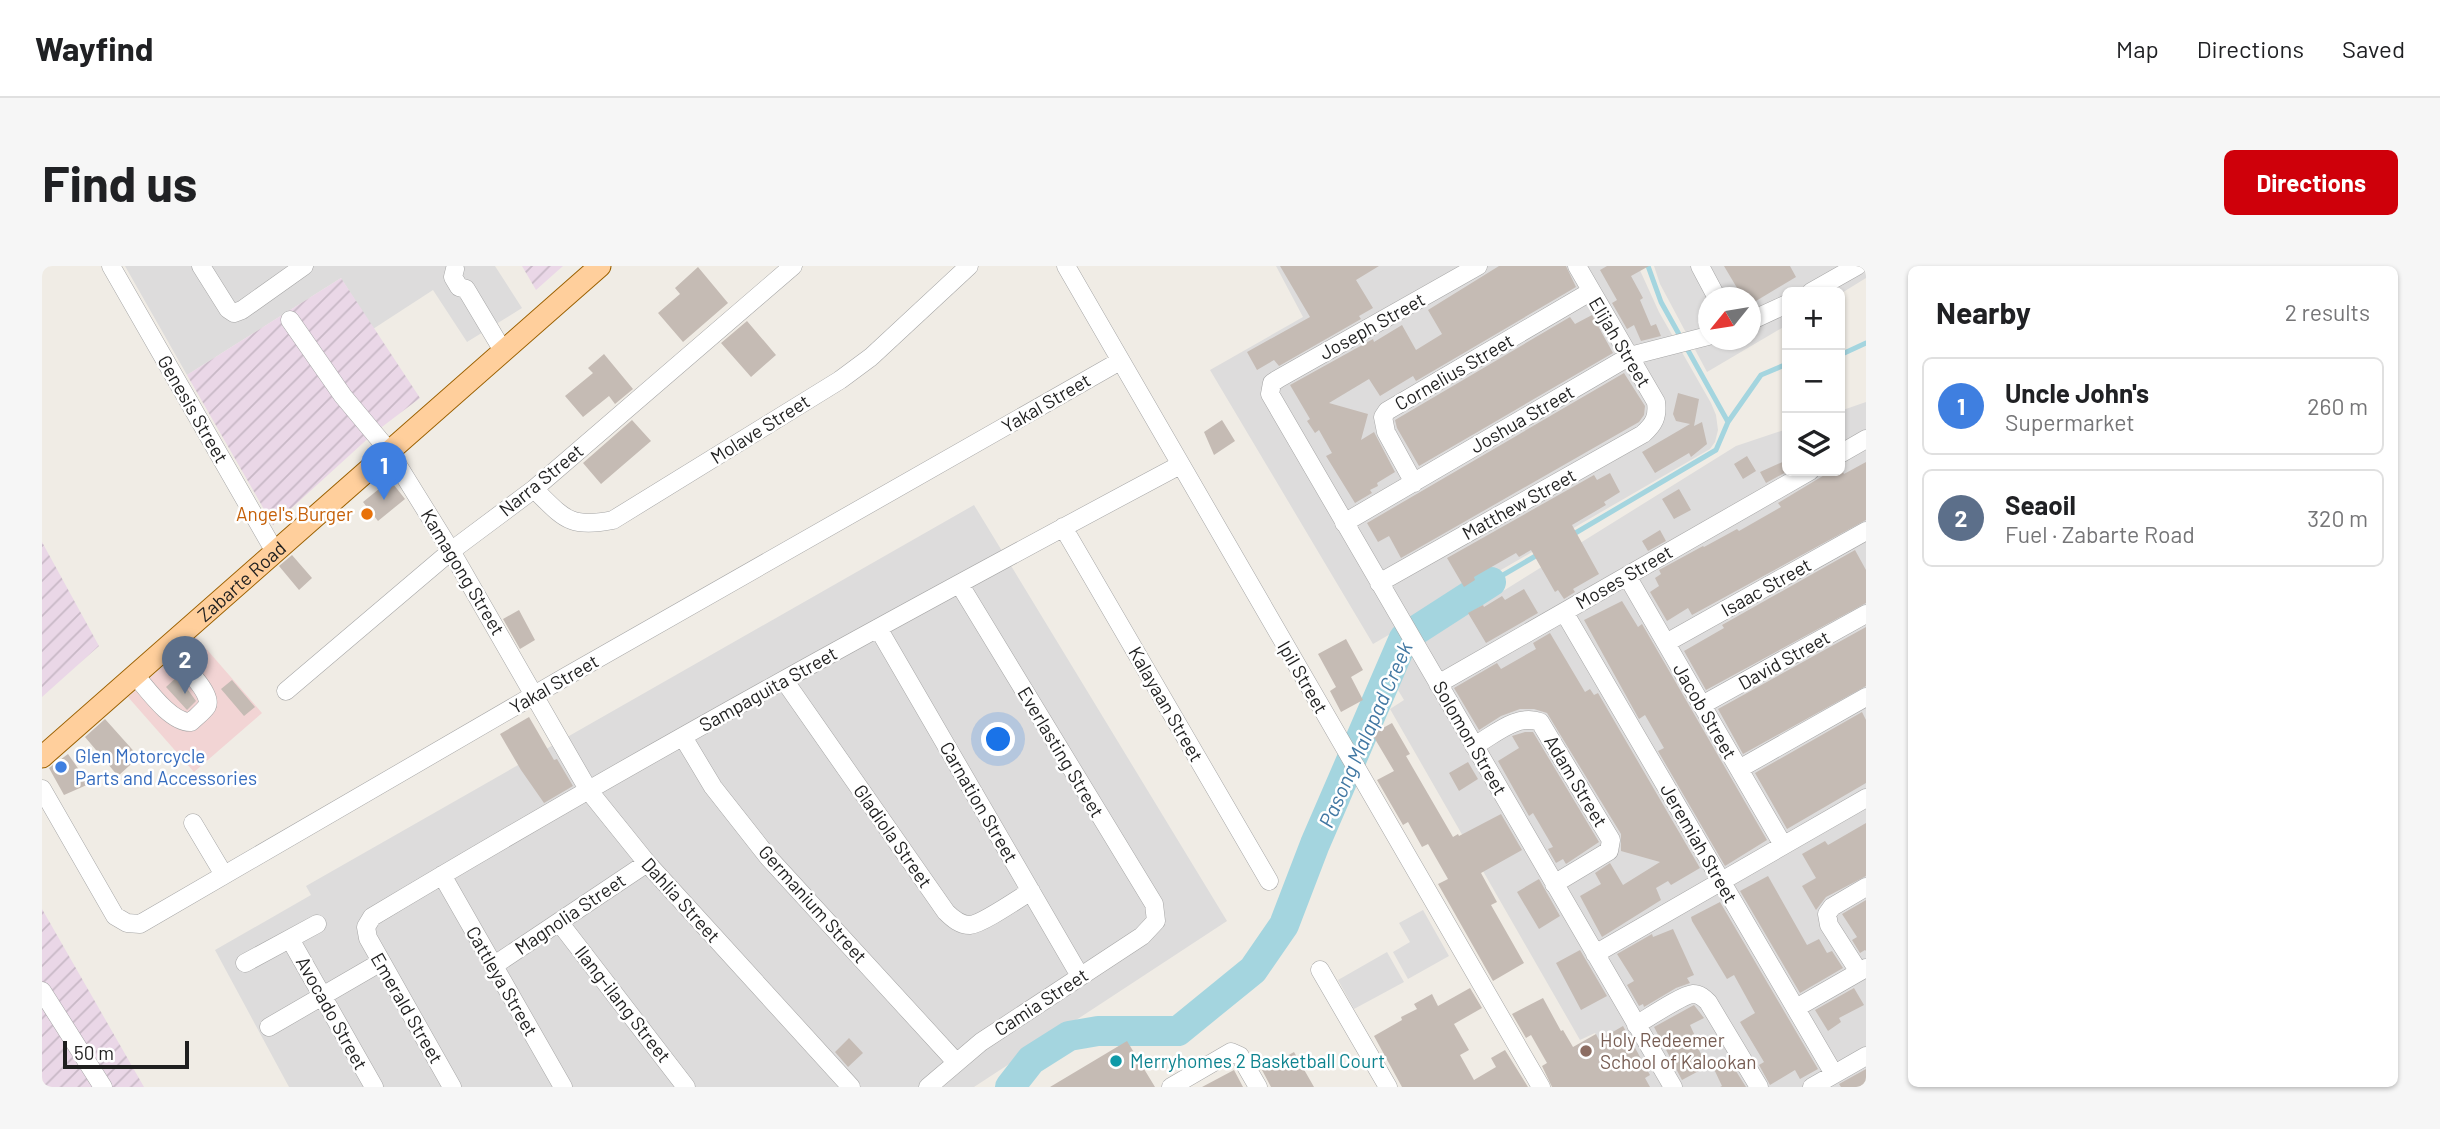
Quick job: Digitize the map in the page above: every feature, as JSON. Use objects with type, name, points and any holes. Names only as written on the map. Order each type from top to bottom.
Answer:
[{"type":"main road","name":"Zabarte Road","points":[[42,757],[600,266]]},
{"type":"street","name":"Genesis Street","points":[[111,266],[275,552]]},
{"type":"street","points":[[201,266],[228,309],[234,313],[242,310],[297,268]]},
{"type":"street","name":"Narra Street","points":[[286,691],[451,551],[534,489],[793,266]]},
{"type":"street","name":"Molave Street","points":[[534,489],[564,519],[588,525],[613,520],[840,380],[870,357],[969,266]]},
{"type":"street","name":"Ipil Street","points":[[1066,266],[1541,1087]]},
{"type":"street","name":"Joseph Street","points":[[1270,388],[1278,379],[1478,266]]},
{"type":"street","name":"Elijah Street","points":[[1577,266],[1656,402],[1656,420]]},
{"type":"street","points":[[1700,266],[1711,287]]},
{"type":"street","points":[[1820,287],[1857,266]]},
{"type":"street","points":[[454,267],[453,277],[459,286],[466,289],[503,351]]},
{"type":"street","name":"Cornelius Street","points":[[1414,482],[1386,432],[1383,417],[1387,411],[1590,292]]},
{"type":"street","points":[[1761,316],[1782,306]]},
{"type":"street","name":"Kamagong Street","points":[[290,320],[343,396],[389,451],[535,694]]},
{"type":"street","name":"Joshua Street","points":[[1344,523],[1630,356],[1698,339]]},
{"type":"street","name":"Yakal Street","points":[[42,789],[115,916],[127,923],[140,924],[535,694],[1120,361]]},
{"type":"street","name":"Solomon Street","points":[[1270,388],[1273,400],[1672,1087]]},
{"type":"street","name":"Matthew Street","points":[[1379,583],[1643,434],[1656,420]]},
{"type":"street","points":[[1845,451],[1866,439]]},
{"type":"street","name":"Sampaguita Street","points":[[366,927],[372,917],[442,875],[683,737],[1180,465]]},
{"type":"street","name":"Moses Street","points":[[1438,684],[1801,476]]},
{"type":"street","name":"Kalayaan Street","points":[[1063,527],[1269,881]]},
{"type":"street","name":"Isaac Street","points":[[1666,643],[1866,531]]},
{"type":"street","name":"Jacob Street","points":[[1627,576],[1783,845]]},
{"type":"street","name":"Everlasting Street","points":[[960,585],[1154,904],[1156,920]]},
{"type":"street","name":"Jeremiah Street","points":[[1564,612],[1834,1074]]},
{"type":"street","name":"David Street","points":[[1702,705],[1866,614]]},
{"type":"street","name":"Carnation Street","points":[[878,628],[1080,976]]},
{"type":"street","points":[[135,675],[174,717],[183,722],[191,722],[207,706],[209,698],[204,689],[165,648]]},
{"type":"street","name":"Gladiola Street","points":[[784,680],[954,920],[962,924],[976,923],[1031,891]]},
{"type":"street","name":"Dahlia Street","points":[[535,694],[589,791],[647,863],[851,1087]]},
{"type":"street","points":[[1739,769],[1866,697]]},
{"type":"street","name":"Adam Street","points":[[1474,746],[1518,720],[1530,718],[1540,722],[1611,840],[1609,851],[1554,884]]},
{"type":"street","name":"Germanium Street","points":[[683,737],[713,787],[768,857],[956,1062]]},
{"type":"street","points":[[1595,954],[1866,798]]},
{"type":"street","points":[[193,823],[224,875]]},
{"type":"street","name":"Magnolia Street","points":[[493,966],[647,863]]},
{"type":"street","name":"Cattleya Street","points":[[442,875],[563,1087]]},
{"type":"street","points":[[1796,1008],[1862,970],[1829,925],[1828,914],[1832,907],[1866,887]]},
{"type":"street","name":"Camia Street","points":[[928,1087],[981,1042],[1142,936],[1156,920]]},
{"type":"street","name":"Ilang-ilang Street","points":[[559,922],[686,1087]]},
{"type":"street","points":[[245,963],[317,924]]},
{"type":"street","name":"Emerald Street","points":[[366,927],[368,938],[452,1087]]},
{"type":"street","name":"Avocado Street","points":[[290,939],[374,1087]]},
{"type":"street","points":[[269,1027],[381,962]]},
{"type":"street","points":[[1320,970],[1388,1087]]},
{"type":"street","points":[[42,991],[103,1087]]},
{"type":"street","points":[[1636,1025],[1686,996],[1697,994],[1703,997],[1759,1087]]},
{"type":"street","points":[[1171,1087],[1231,1052],[1237,1053],[1258,1087]]},
{"type":"street","points":[[1812,1087],[1866,1056]]},
{"type":"shaded area","points":[[125,266],[495,266],[522,308],[467,342],[433,290],[373,329],[341,278],[187,375]]},
{"type":"shaded area","points":[[522,266],[563,266],[536,290]]},
{"type":"shaded area","points":[[1276,266],[1638,266],[1659,312],[1711,403],[1718,430],[1715,442],[1710,449],[1373,644],[1210,370],[1303,317]]},
{"type":"shaded area","points":[[1654,266],[1866,266],[1866,278],[1845,291],[1845,287],[1782,287],[1782,328],[1761,340],[1761,287],[1698,287],[1698,350],[1744,350],[1707,372],[1660,284]]},
{"type":"shaded area","points":[[341,278],[420,398],[374,433],[273,525],[187,375]]},
{"type":"shaded area","points":[[1866,402],[1866,1087],[1626,1087],[1595,1033],[1580,1040],[1390,709],[1404,700],[1398,690],[1410,649],[1736,446],[1782,431],[1782,476],[1845,476],[1845,409]]},
{"type":"shaded area","points":[[974,505],[1227,921],[974,1087],[289,1087],[215,950],[311,895],[306,886]]},
{"type":"shaded area","points":[[42,542],[99,646],[42,697]]},
{"type":"shaded area","points":[[196,637],[262,713],[194,772],[128,697]]},
{"type":"shaded area","points":[[42,909],[144,1087],[42,1087]]},
{"type":"shaded area","points":[[1423,910],[1449,956],[1408,979],[1393,952],[1410,942],[1399,923]]},
{"type":"shaded area","points":[[1387,952],[1404,982],[1354,1009],[1338,980]]},
{"type":"building","points":[[1280,266],[1379,266],[1356,280],[1373,308],[1359,316],[1361,319],[1279,366],[1274,360],[1257,370],[1247,352],[1310,317]]},
{"type":"building","points":[[1499,266],[1566,266],[1576,287],[1416,381],[1413,376],[1380,396],[1369,379],[1329,403],[1368,414],[1361,440],[1374,432],[1395,472],[1377,483],[1378,486],[1370,490],[1372,493],[1355,503],[1326,456],[1332,453],[1319,430],[1315,433],[1307,421],[1310,419],[1290,385],[1402,325],[1416,350],[1442,334],[1428,310]]},
{"type":"building","points":[[1607,266],[1649,266],[1631,276],[1643,298],[1640,300],[1651,326],[1656,324],[1661,336],[1641,341],[1634,325],[1627,329],[1612,303],[1617,300],[1600,270]]},
{"type":"building","points":[[1724,266],[1790,266],[1796,277],[1761,298],[1761,287],[1736,287]]},
{"type":"building","points":[[698,267],[728,303],[683,342],[658,313],[680,294],[675,288]]},
{"type":"building","points":[[1592,315],[1613,353],[1419,466],[1395,420],[1570,317],[1575,324]]},
{"type":"building","points":[[747,321],[776,355],[751,377],[721,343]]},
{"type":"building","points":[[604,354],[633,389],[615,404],[609,396],[583,417],[565,396],[593,373],[588,368]]},
{"type":"building","points":[[1624,373],[1645,406],[1644,415],[1639,422],[1401,558],[1389,536],[1378,542],[1367,523]]},
{"type":"building","points":[[1678,393],[1699,399],[1694,426],[1702,422],[1707,444],[1691,457],[1689,453],[1655,473],[1642,452],[1690,424],[1676,421],[1673,414]]},
{"type":"building","points":[[632,420],[651,441],[601,484],[583,463]]},
{"type":"building","points":[[1222,420],[1235,441],[1214,455],[1204,432]]},
{"type":"building","points":[[1747,456],[1756,471],[1743,479],[1734,464]]},
{"type":"building","points":[[1782,462],[1782,474],[1766,483],[1760,472]]},
{"type":"building","points":[[1866,462],[1866,520],[1692,615],[1688,608],[1667,621],[1650,592],[1659,586],[1655,578],[1661,574],[1659,570],[1781,507],[1778,503],[1823,476],[1845,476],[1845,473]]},
{"type":"building","points":[[1610,473],[1620,492],[1604,502],[1606,505],[1572,525],[1599,574],[1573,589],[1575,592],[1564,599],[1558,590],[1555,592],[1531,550],[1519,557],[1516,553],[1474,577],[1475,580],[1464,587],[1447,558],[1594,475],[1597,480]]},
{"type":"building","points":[[390,480],[405,499],[378,521],[363,502]]},
{"type":"building","points":[[1679,489],[1691,510],[1674,519],[1662,499]]},
{"type":"building","points":[[1660,530],[1666,541],[1648,551],[1642,541]]},
{"type":"building","points":[[1855,550],[1866,570],[1866,603],[1706,690],[1684,651],[1724,628],[1722,625]]},
{"type":"building","points":[[292,555],[312,578],[299,590],[279,566]]},
{"type":"building","points":[[1524,589],[1538,613],[1486,643],[1468,613],[1502,596],[1505,600]]},
{"type":"building","points":[[1622,601],[1638,627],[1642,624],[1767,840],[1725,866],[1658,751],[1664,748],[1645,715],[1639,719],[1584,620]]},
{"type":"building","points":[[519,610],[535,640],[520,649],[503,619]]},
{"type":"building","points":[[1866,627],[1866,686],[1743,754],[1718,709]]},
{"type":"building","points":[[1550,633],[1585,692],[1590,689],[1594,695],[1598,693],[1700,868],[1671,885],[1668,881],[1656,888],[1661,900],[1602,937],[1580,896],[1601,884],[1595,873],[1610,863],[1623,885],[1660,862],[1621,851],[1621,834],[1547,713],[1520,709],[1501,716],[1479,730],[1454,688],[1497,663],[1501,669],[1536,649],[1533,643]]},
{"type":"building","points":[[1346,639],[1363,670],[1351,677],[1363,700],[1341,712],[1330,691],[1336,687],[1318,654]]},
{"type":"building","points":[[178,676],[196,701],[187,710],[166,687]]},
{"type":"building","points":[[232,680],[255,707],[244,716],[221,689]]},
{"type":"building","points":[[1862,712],[1866,720],[1866,783],[1787,829],[1755,773]]},
{"type":"building","points":[[529,717],[573,786],[544,803],[500,734]]},
{"type":"building","points":[[105,719],[139,757],[118,776],[85,737]]},
{"type":"building","points":[[1392,723],[1410,754],[1406,756],[1453,837],[1501,814],[1522,850],[1481,873],[1497,902],[1491,905],[1524,963],[1493,981],[1438,884],[1448,879],[1428,844],[1422,847],[1408,822],[1403,825],[1377,780],[1394,771],[1372,734]]},
{"type":"building","points":[[1533,732],[1599,842],[1566,864],[1563,859],[1556,863],[1548,849],[1553,847],[1533,813],[1529,816],[1498,761],[1519,748],[1512,736]]},
{"type":"building","points":[[68,754],[89,784],[64,795],[49,768]]},
{"type":"building","points":[[1468,762],[1478,779],[1459,791],[1449,773]]},
{"type":"building","points":[[1866,823],[1866,876],[1826,897],[1816,910],[1802,886],[1816,878],[1802,854],[1825,841],[1828,845]]},
{"type":"building","points":[[1768,876],[1807,945],[1819,939],[1827,953],[1832,951],[1843,968],[1800,993],[1740,891]]},
{"type":"building","points":[[1539,879],[1560,916],[1539,929],[1517,892]]},
{"type":"building","points":[[1866,900],[1866,951],[1860,953],[1852,940],[1857,937],[1842,914]]},
{"type":"building","points":[[1720,902],[1818,1069],[1800,1079],[1795,1070],[1770,1085],[1759,1065],[1764,1062],[1740,1022],[1755,1013],[1734,975],[1727,979],[1692,921],[1691,917]]},
{"type":"building","points":[[1673,929],[1694,975],[1687,978],[1690,983],[1644,1007],[1643,1004],[1639,1006],[1627,985],[1634,981],[1617,954],[1652,934],[1653,937]]},
{"type":"building","points":[[1580,950],[1607,996],[1581,1010],[1556,963]]},
{"type":"building","points":[[1470,988],[1482,1008],[1454,1024],[1469,1050],[1460,1055],[1474,1080],[1496,1067],[1491,1058],[1505,1050],[1528,1087],[1402,1087],[1374,1036],[1402,1020],[1401,1017],[1417,1009],[1414,1004],[1432,994],[1438,1006]]},
{"type":"building","points":[[1854,988],[1864,1005],[1839,1018],[1841,1022],[1828,1031],[1815,1010]]},
{"type":"building","points":[[1543,998],[1573,1047],[1596,1034],[1599,1040],[1623,1026],[1650,1075],[1645,1078],[1650,1087],[1552,1087],[1542,1066],[1547,1063],[1531,1035],[1526,1038],[1512,1014]]},
{"type":"building","points":[[1694,1005],[1704,1018],[1690,1025],[1695,1036],[1692,1038],[1708,1066],[1682,1080],[1654,1027]]},
{"type":"building","points":[[849,1038],[863,1053],[848,1067],[835,1052]]},
{"type":"building","name":"Merryhomes 2 Basketball Court","points":[[1127,1041],[1155,1087],[1050,1087]]},
{"type":"building","points":[[1294,1052],[1314,1087],[1271,1087],[1262,1070]]},
{"type":"building","points":[[1729,1060],[1746,1087],[1720,1087],[1722,1086],[1713,1067]]},
{"type":"building","points":[[1866,1069],[1866,1087],[1841,1087],[1839,1084]]},
{"type":"building","points":[[1234,1070],[1243,1087],[1202,1087]]},
{"type":"waterway","name":"Pasong Malapad Creek","points":[[1648,266],[1661,302],[1728,422]]},
{"type":"waterway","points":[[1845,353],[1866,343]]},
{"type":"waterway","name":"Pasong Malapad Creek","points":[[1572,535],[1716,450],[1728,422],[1761,375],[1782,366]]},
{"type":"waterway","name":"Pasong Malapad Creek","points":[[1491,582],[1539,554]]},
{"type":"waterway","name":"Pasong Malapad Creek","points":[[1010,1087],[1031,1060],[1069,1036],[1098,1031],[1178,1031],[1253,970],[1284,925],[1315,844],[1404,638],[1491,582]]},
{"type":"place","name":"Uncle John's","points":[[384,500]]},
{"type":"place","name":"Angel's Burger","points":[[367,514]]},
{"type":"place","name":"Seaoil","points":[[185,694]]},
{"type":"place","name":"Glen Motorcycle Parts and Accessories","points":[[61,767]]},
{"type":"place","name":"Holy Redeemer School of Kalookan","points":[[1586,1051]]},
{"type":"place","name":"Merryhomes 2 Basketball Court","points":[[1116,1061]]}]
